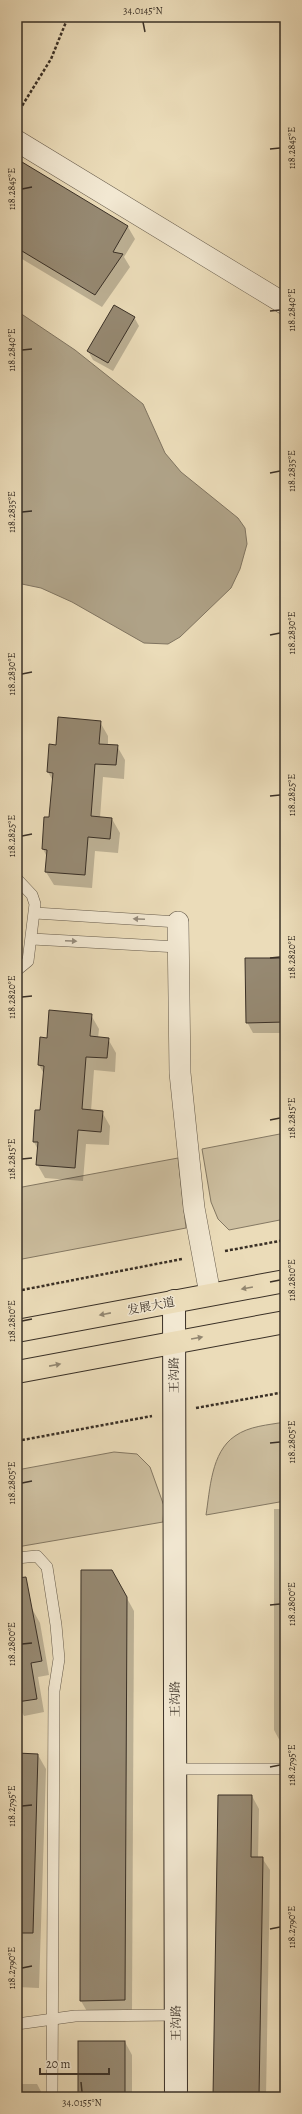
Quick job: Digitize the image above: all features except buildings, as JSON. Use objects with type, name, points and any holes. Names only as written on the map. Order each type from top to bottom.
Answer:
[{"type":"main road","name":"发展大道","points":[[17,1331],[285,1281]]},
{"type":"main road","points":[[17,1372],[285,1322]]},
{"type":"street","points":[[17,140],[285,304]]},
{"type":"street","points":[[178,922],[180,1073],[194,1208],[210,1294]]},
{"type":"street","name":"王沟路","points":[[174,1301],[176,2097]]},
{"type":"lane","points":[[17,879],[32,895],[35,904],[32,939],[28,961],[17,970]]},
{"type":"lane","points":[[35,913],[178,922]]},
{"type":"lane","points":[[32,939],[178,947]]},
{"type":"lane","points":[[17,1558],[37,1556],[47,1567],[59,1659],[54,1691],[52,2097]]},
{"type":"lane","points":[[175,1769],[285,1769]]},
{"type":"lane","points":[[17,2024],[75,2016],[176,2015]]},
{"type":"path","points":[[17,114],[51,59],[68,17]]},
{"type":"path","points":[[17,1291],[285,1240]]},
{"type":"shaded area","points":[[17,311],[75,350],[143,404],[165,453],[181,472],[238,518],[245,528],[247,544],[240,569],[231,588],[180,637],[168,644],[144,643],[72,602],[41,588],[17,583]]},
{"type":"shaded area","points":[[285,1133],[285,1219],[229,1230],[218,1219],[211,1202],[202,1149]]},
{"type":"shaded area","points":[[178,1158],[186,1228],[17,1260],[17,1188]]},
{"type":"shaded area","points":[[285,1422],[285,1501],[206,1515],[216,1461],[227,1443],[235,1436],[246,1430],[259,1426]]},
{"type":"shaded area","points":[[114,1452],[137,1454],[150,1467],[164,1506],[163,1522],[17,1547],[17,1470]]}]
